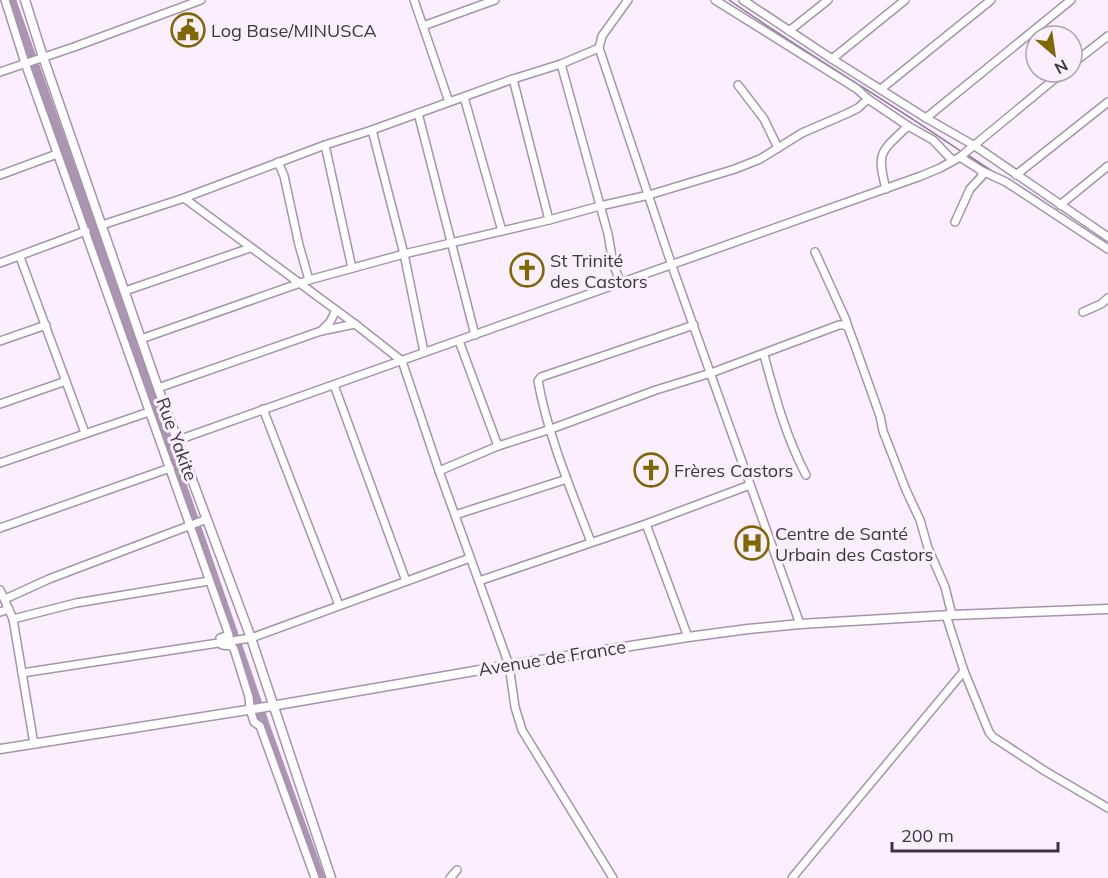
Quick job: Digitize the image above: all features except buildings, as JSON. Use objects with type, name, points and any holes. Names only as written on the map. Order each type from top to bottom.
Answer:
[{"type":"main road","name":"Rue Yakite","points":[[24,0],[158,388],[249,638],[270,706],[331,878]]},
{"type":"main road","name":"Avenue de France","points":[[0,749],[270,706],[509,664],[687,637],[800,624],[1108,609]]},
{"type":"street","points":[[5,0],[57,154],[229,634],[220,638],[220,642]]},
{"type":"street","points":[[0,72],[201,0]]},
{"type":"street","points":[[414,0],[448,102]]},
{"type":"street","points":[[423,26],[495,0]]},
{"type":"street","points":[[628,0],[602,36],[599,48],[672,266],[800,624]]},
{"type":"street","points":[[715,0],[857,89],[868,99],[933,140],[957,159],[1006,182],[1108,249]]},
{"type":"street","points":[[789,31],[828,0]]},
{"type":"street","points":[[832,59],[905,0]]},
{"type":"street","points":[[881,89],[991,0]]},
{"type":"street","points":[[926,118],[1071,0]]},
{"type":"street","points":[[746,1],[832,59],[1106,233]]},
{"type":"street","points":[[1084,55],[1108,36]]},
{"type":"street","points":[[102,225],[184,198],[418,112],[561,64],[599,48]]},
{"type":"street","points":[[561,64],[608,234],[613,263],[621,284]]},
{"type":"street","points":[[513,79],[549,220]]},
{"type":"street","points":[[178,440],[921,176],[957,159],[1049,84]]},
{"type":"street","points":[[738,85],[764,119],[778,148]]},
{"type":"street","points":[[464,97],[502,231]]},
{"type":"street","points":[[141,339],[309,280],[649,195],[735,169],[760,159],[802,133],[858,108],[868,99]]},
{"type":"street","points":[[1016,175],[1108,102]]},
{"type":"street","points":[[418,112],[475,335]]},
{"type":"street","points":[[886,189],[880,161],[882,154],[908,126]]},
{"type":"street","points":[[372,130],[404,255],[424,352]]},
{"type":"street","points":[[325,146],[352,268]]},
{"type":"street","points":[[0,175],[57,154]]},
{"type":"street","points":[[278,162],[284,176],[309,280]]},
{"type":"street","points":[[1060,205],[1108,166]]},
{"type":"street","points":[[955,222],[970,189],[982,176],[982,171]]},
{"type":"street","points":[[184,198],[402,361],[509,664],[515,707],[522,730],[613,878]]},
{"type":"street","points":[[0,263],[86,231]]},
{"type":"street","points":[[125,291],[250,248]]},
{"type":"street","points":[[815,252],[846,320],[880,416],[883,431],[945,587],[949,615],[964,671],[989,732],[993,737],[1045,771],[1108,808]]},
{"type":"street","points":[[20,256],[85,433]]},
{"type":"street","points":[[1083,312],[1101,304],[1108,298]]},
{"type":"street","points":[[321,331],[330,322],[336,310]]},
{"type":"street","points":[[158,388],[321,331],[355,324]]},
{"type":"street","points":[[0,341],[46,325]]},
{"type":"street","points":[[591,542],[567,478],[538,381],[541,377],[694,325]]},
{"type":"street","points":[[439,471],[498,446],[656,390],[764,355],[839,326],[848,327]]},
{"type":"street","points":[[459,341],[498,446]]},
{"type":"street","points":[[764,355],[782,420],[794,453],[806,475]]},
{"type":"street","points":[[0,404],[66,381]]},
{"type":"street","points":[[334,385],[406,581]]},
{"type":"street","points":[[263,409],[339,605]]},
{"type":"street","points":[[0,464],[149,412]]},
{"type":"street","points":[[0,528],[170,468]]},
{"type":"street","points":[[455,515],[567,478]]},
{"type":"street","points":[[479,581],[646,524],[750,484]]},
{"type":"street","points":[[5,599],[49,579],[207,519]]},
{"type":"street","points":[[646,524],[687,637]]},
{"type":"street","points":[[22,674],[249,638],[470,558]]},
{"type":"street","points":[[13,619],[76,603],[209,581]]},
{"type":"street","points":[[0,590],[13,619],[34,744]]},
{"type":"street","points":[[0,612],[9,609]]},
{"type":"street","points":[[220,642],[234,649],[254,722],[260,726],[315,878]]},
{"type":"street","points":[[792,878],[964,671]]},
{"type":"street","points":[[450,878],[457,870]]},
{"type":"waterway","points":[[11,0],[320,878]]},
{"type":"waterway","points":[[729,0],[962,152]]},
{"type":"waterway","points":[[966,154],[995,173]]},
{"type":"place","name":"Log Base/MINUSCA","points":[[188,30]]},
{"type":"place","name":"St Trinité des Castors","points":[[527,270]]},
{"type":"place","name":"Frères Castors","points":[[651,470]]},
{"type":"place","name":"Centre de Santé Urbain des Castors","points":[[752,543]]}]
